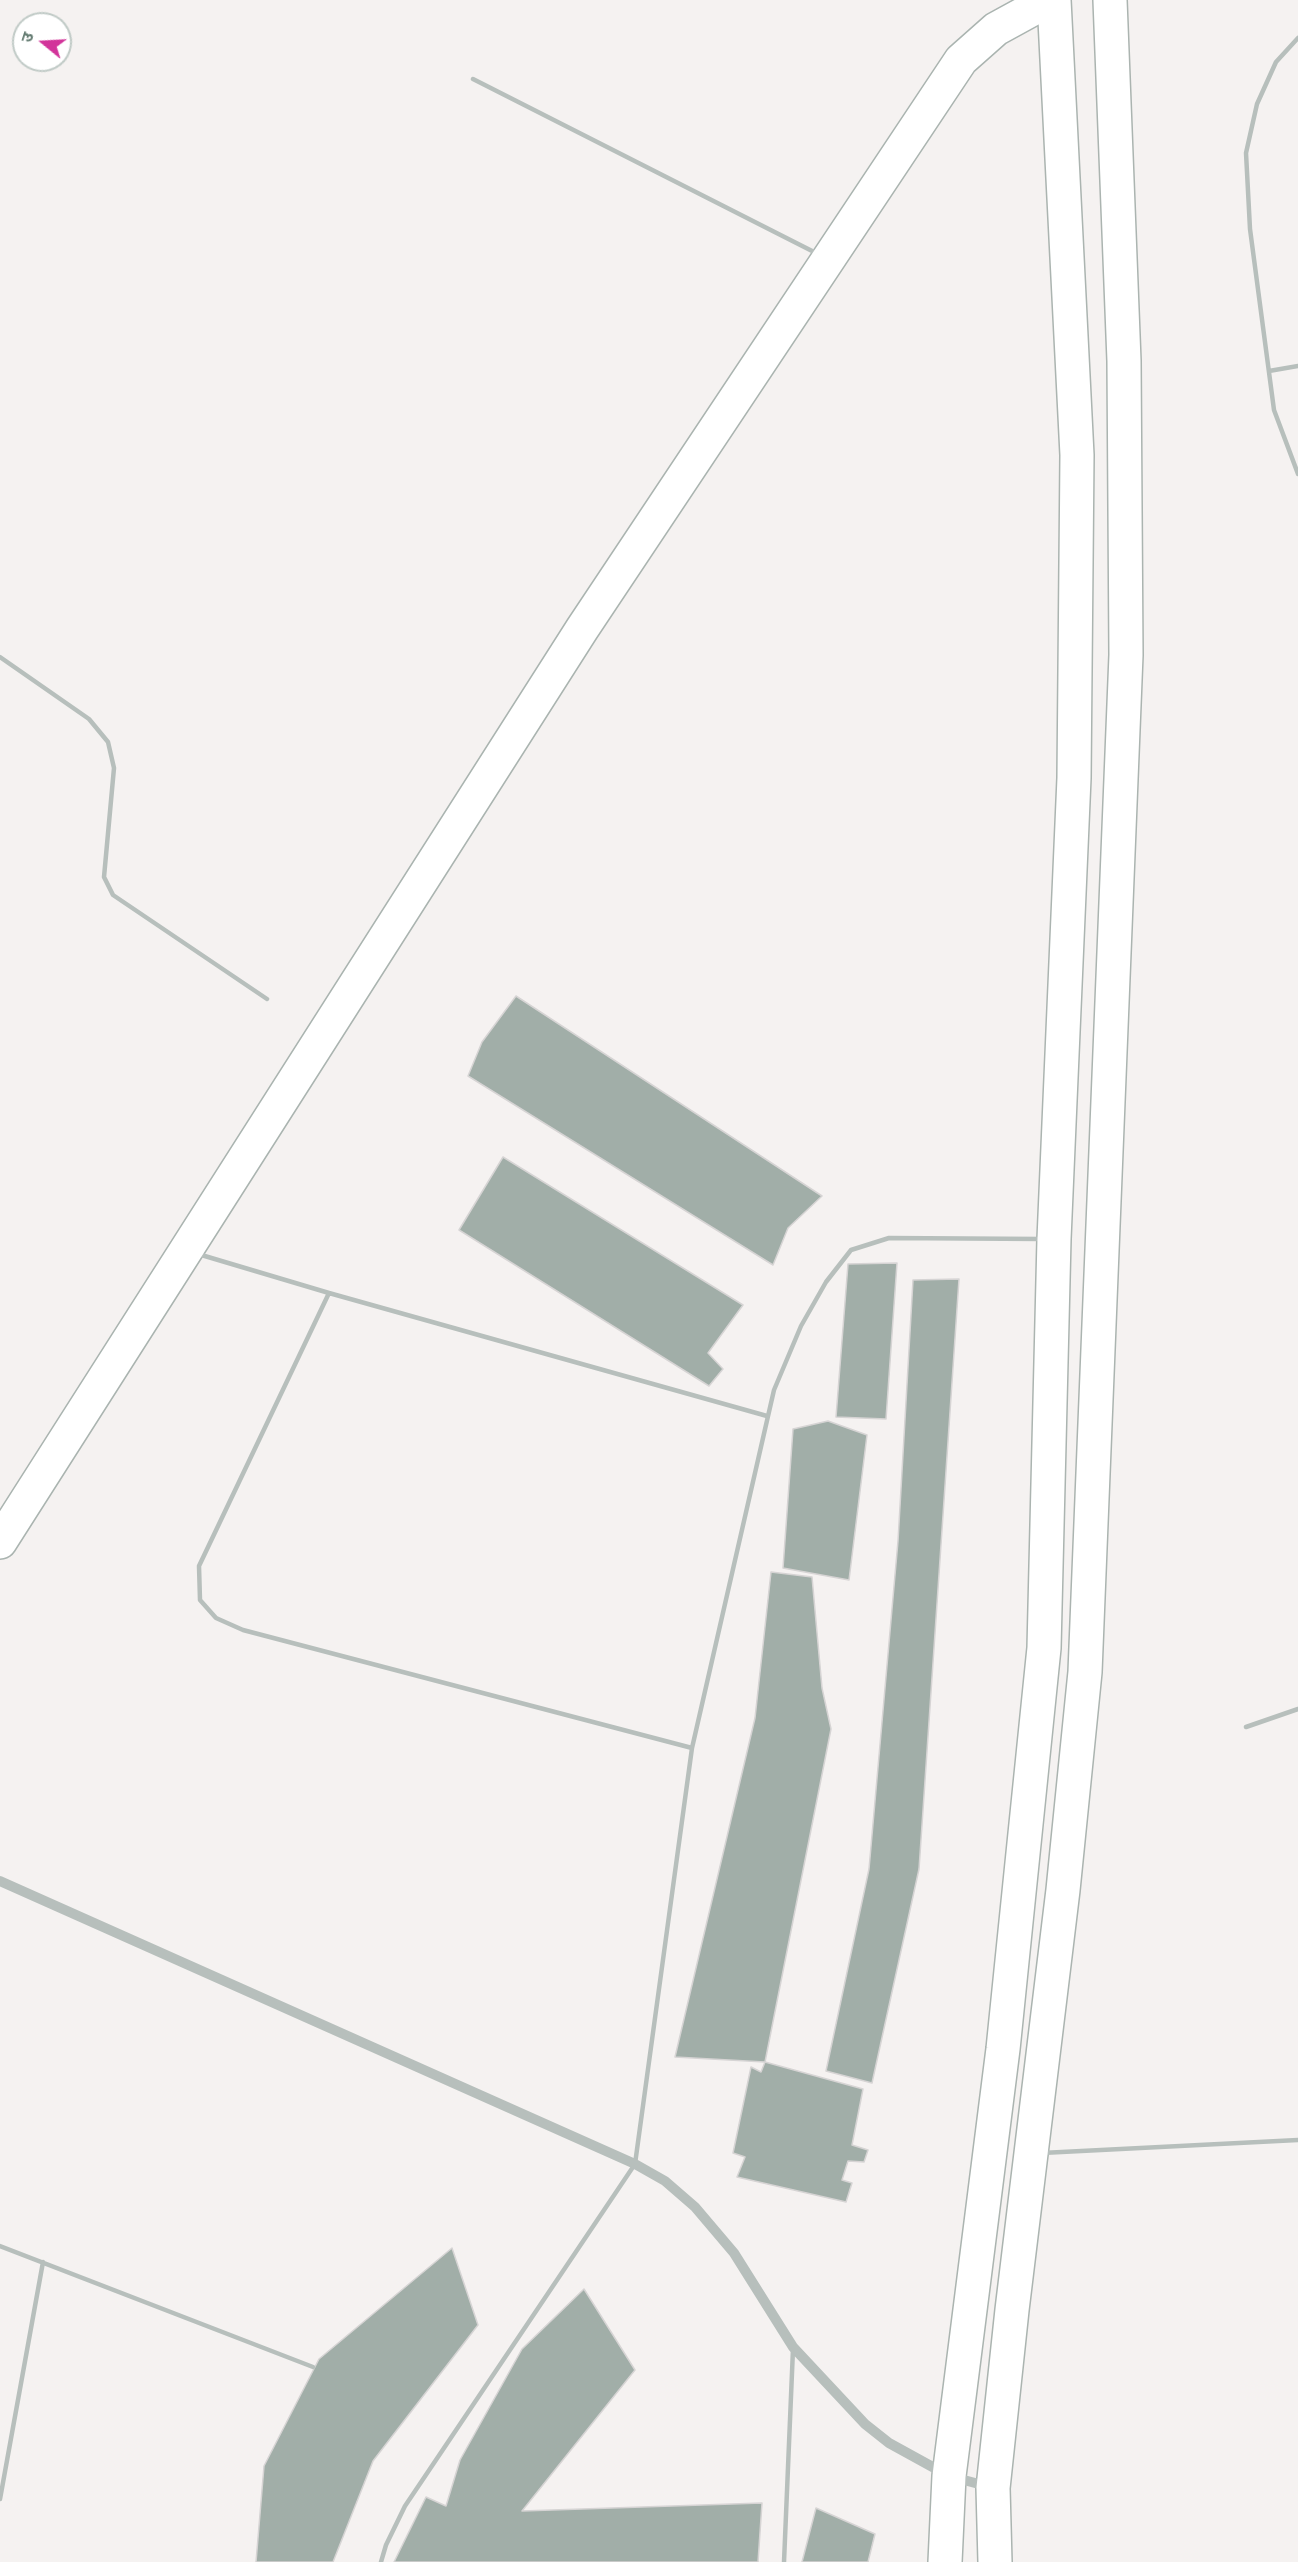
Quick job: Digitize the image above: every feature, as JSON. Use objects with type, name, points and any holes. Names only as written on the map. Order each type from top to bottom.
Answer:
[{"type":"main road","points":[[0,1542],[582,629],[961,60],[996,29],[1049,0]]},
{"type":"main road","points":[[945,2562],[949,2476],[1004,2049],[1044,1648],[1054,1239],[1074,778],[1077,455],[1054,0]]},
{"type":"main road","points":[[995,2562],[993,2488],[1030,2154],[1063,1890],[1085,1672],[1125,655],[1124,361],[1110,0]]},
{"type":"street","points":[[0,1881],[635,2164],[665,2181],[701,2215],[734,2253],[793,2347],[865,2424],[889,2443],[949,2476],[993,2488]]},
{"type":"lane","points":[[1298,38],[1276,62],[1271,73],[1257,104],[1246,153],[1250,230],[1274,410],[1298,474]]},
{"type":"lane","points":[[473,79],[829,259]]},
{"type":"lane","points":[[1269,371],[1298,366]]},
{"type":"lane","points":[[0,657],[89,719],[108,742],[114,768],[104,878],[113,895],[267,999]]},
{"type":"lane","points":[[381,2562],[386,2545],[405,2506],[635,2164],[692,1748],[774,1390],[801,1326],[826,1282],[851,1250],[889,1238],[1054,1239]]},
{"type":"lane","points":[[186,1250],[329,1293],[768,1416]]},
{"type":"lane","points":[[329,1293],[199,1566],[200,1600],[216,1618],[243,1630],[692,1748]]},
{"type":"lane","points":[[1246,1727],[1298,1709]]},
{"type":"lane","points":[[1030,2154],[1298,2140]]},
{"type":"lane","points":[[0,2246],[312,2367]]},
{"type":"lane","points":[[0,2499],[43,2262]]},
{"type":"lane","points":[[784,2562],[793,2347]]},
{"type":"building","points":[[516,996],[822,1196],[788,1228],[773,1265],[468,1076],[482,1042]]},
{"type":"building","points":[[503,1157],[743,1305],[708,1353],[723,1369],[709,1386],[459,1230]]},
{"type":"building","points":[[897,1263],[886,1419],[836,1417],[848,1264]]},
{"type":"building","points":[[959,1279],[919,1869],[872,2083],[826,2071],[869,1869],[898,1541],[913,1280]]},
{"type":"building","points":[[828,1421],[867,1435],[849,1580],[783,1568],[793,1429]]},
{"type":"building","points":[[771,1572],[812,1577],[822,1688],[831,1729],[765,2062],[675,2057],[755,1718]]},
{"type":"building","points":[[765,2062],[863,2089],[852,2145],[868,2150],[864,2162],[848,2161],[842,2180],[852,2183],[846,2202],[737,2177],[745,2157],[733,2153],[751,2067],[761,2072]]},
{"type":"building","points":[[452,2248],[478,2325],[373,2461],[333,2562],[256,2562],[264,2466],[319,2359]]},
{"type":"building","points":[[584,2289],[635,2370],[522,2511],[762,2503],[758,2562],[394,2562],[426,2497],[446,2506],[460,2460],[522,2349]]},
{"type":"building","points":[[816,2508],[875,2534],[868,2562],[802,2562]]}]
